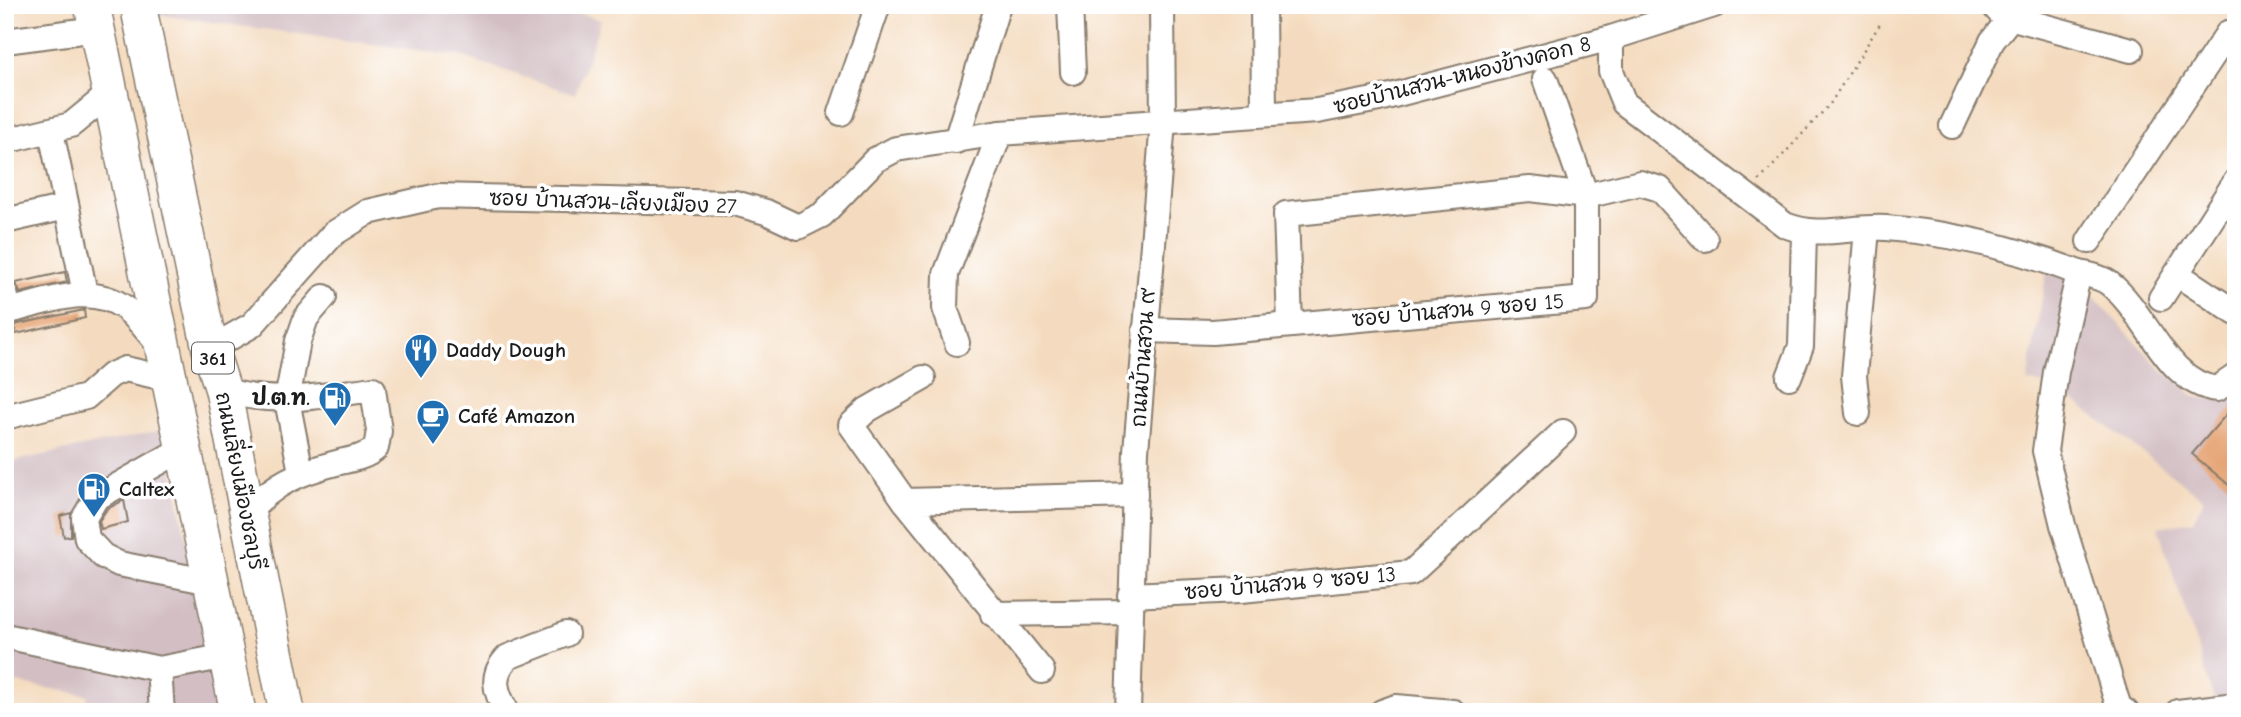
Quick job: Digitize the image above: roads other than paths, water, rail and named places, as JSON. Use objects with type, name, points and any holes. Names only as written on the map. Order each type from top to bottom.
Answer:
[{"type":"highway","name":"ถนนเลี่ยงเมืองชลบุรี","points":[[138,5],[210,349],[223,390],[286,712]]},
{"type":"highway","name":"361","points":[[94,17],[238,712]]},
{"type":"street","points":[[841,113],[878,5]]},
{"type":"street","points":[[956,141],[998,5]]},
{"type":"street","points":[[1070,5],[1073,72]]},
{"type":"street","name":"ถนนบ้านสวน ๙","points":[[1128,703],[1135,495],[1145,330],[1163,122],[1162,5]]},
{"type":"street","points":[[1263,5],[1264,114]]},
{"type":"street","name":"ซอยบ้านสวน-หนองข้างคอก 8","points":[[1163,122],[1317,111],[1379,99],[1611,38],[1714,5]]},
{"type":"street","points":[[1952,126],[1992,41],[2002,11],[2132,50]]},
{"type":"street","points":[[5,41],[94,17]]},
{"type":"street","points":[[2089,241],[2228,33],[2236,32]]},
{"type":"street","points":[[1611,38],[1611,71],[1623,103],[1785,225],[1804,233],[1884,228],[2028,253],[2108,282],[2174,363],[2202,387],[2217,389],[2236,376]]},
{"type":"street","name":"ซอย บ้านสวน 9 ซอย 15","points":[[1145,330],[1213,332],[1290,323],[1586,299],[1586,196],[1545,79]]},
{"type":"street","points":[[5,141],[71,125],[110,93]]},
{"type":"street","name":"ซอย บ้านสวน-เลียงเมือง 27","points":[[210,349],[252,326],[333,234],[369,212],[438,196],[735,203],[766,212],[798,227],[822,215],[875,160],[896,149],[1000,133],[1163,122]]},
{"type":"street","points":[[51,132],[85,293]]},
{"type":"street","points":[[957,343],[945,308],[946,274],[1000,133]]},
{"type":"street","points":[[2161,299],[2236,181]]},
{"type":"street","points":[[1290,323],[1286,214],[1530,189],[1586,196],[1640,183],[1660,189],[1705,239]]},
{"type":"street","points":[[5,221],[66,208]]},
{"type":"street","points":[[1858,413],[1854,376],[1867,229]]},
{"type":"street","points":[[1789,377],[1801,346],[1804,233]]},
{"type":"street","points":[[2079,273],[2056,372],[2045,452],[2063,525],[2111,682],[2119,707],[2126,712]]},
{"type":"street","points":[[2177,274],[2236,313]]},
{"type":"street","points":[[5,293],[9,311],[85,293],[107,298],[125,309],[166,364],[125,369],[111,375],[86,397],[5,417]]},
{"type":"street","points":[[301,472],[287,400],[298,341],[306,318],[324,297]]},
{"type":"street","points":[[923,378],[867,410],[851,425],[905,501],[993,614],[1042,671]]},
{"type":"street","points":[[223,390],[257,399],[287,400],[373,389],[379,431],[376,448],[355,458],[301,472],[272,488],[246,516]]},
{"type":"street","name":"ซอย บ้านสวน 9 ซอย 13","points":[[993,614],[1130,603],[1411,573],[1563,432]]},
{"type":"street","points":[[184,449],[96,498],[84,518],[87,539],[103,556],[119,565],[211,582]]},
{"type":"street","points":[[905,501],[1135,495]]},
{"type":"street","points":[[507,712],[496,695],[495,682],[503,662],[508,657],[566,634]]},
{"type":"street","points":[[5,636],[159,669],[227,656]]},
{"type":"street","points":[[159,669],[162,712]]},
{"type":"street","points":[[1110,712],[1128,703]]},
{"type":"street","points":[[2178,712],[2236,705]]},
{"type":"street","points":[[1382,712],[1396,708],[1453,712]]},
{"type":"place","name":"Daddy Dough","points":[[421,380]]},
{"type":"place","name":"ป.ต.ท.","points":[[335,428]]},
{"type":"place","name":"Café Amazon","points":[[433,446]]},
{"type":"place","name":"Caltex","points":[[94,519]]}]
